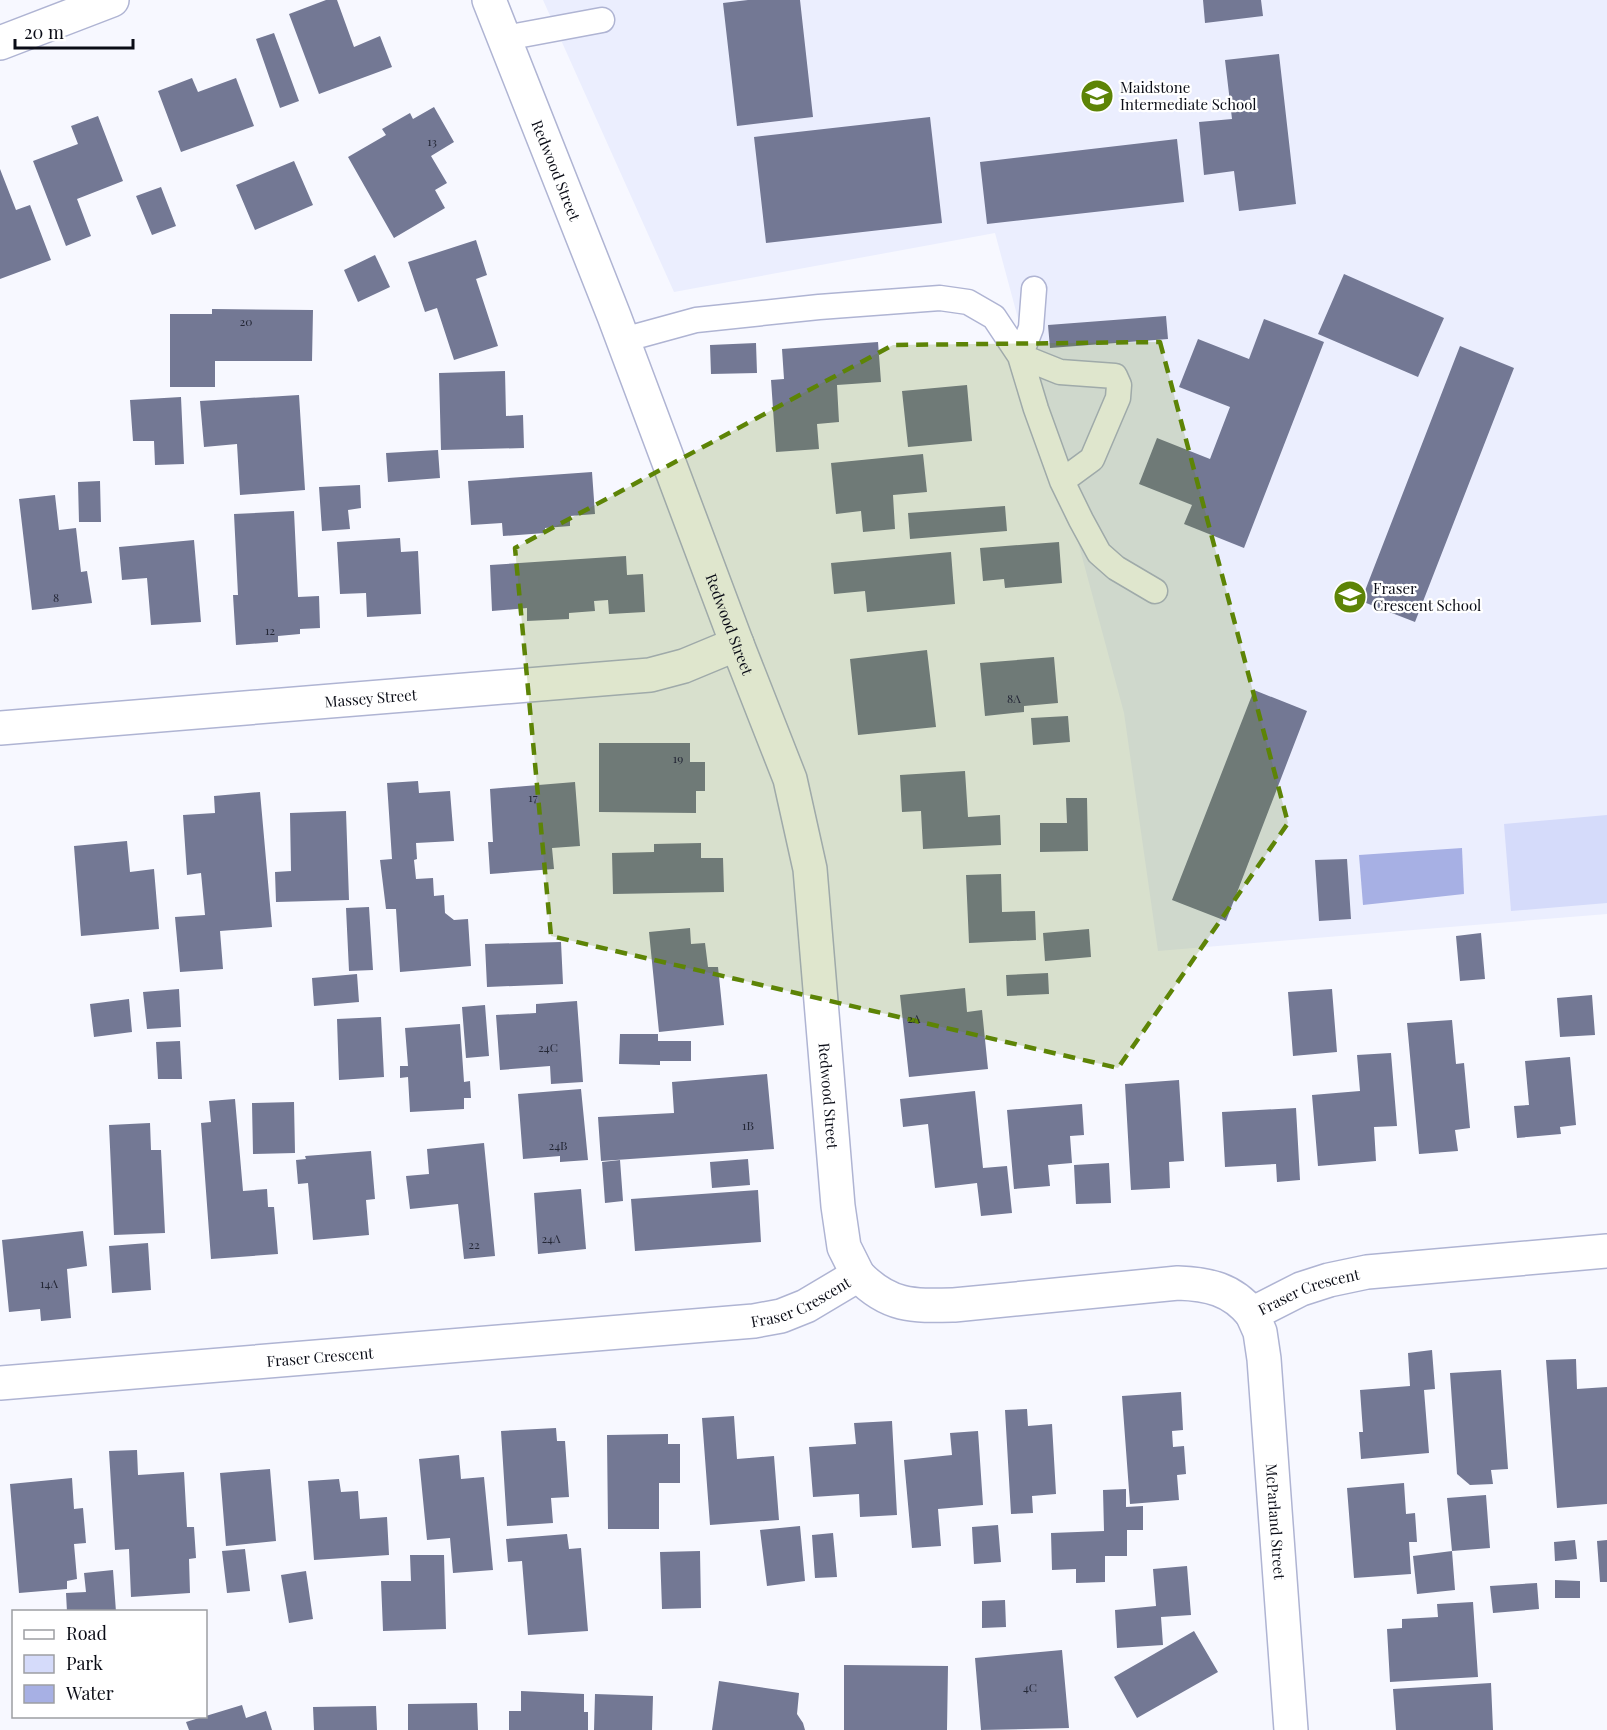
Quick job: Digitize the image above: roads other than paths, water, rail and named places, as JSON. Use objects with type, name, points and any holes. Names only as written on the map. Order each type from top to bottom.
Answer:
[{"type":"street","points":[[0,42],[112,0]]},
{"type":"street","name":"Redwood Street","points":[[489,0],[623,340],[790,779],[810,869],[838,1206],[844,1247],[858,1275]]},
{"type":"street","name":"Massey Street","points":[[0,728],[650,675],[684,666],[737,644]]},
{"type":"street","name":"Fraser Crescent","points":[[0,1383],[754,1321],[781,1316],[806,1306],[858,1275],[872,1289],[890,1300],[919,1306],[954,1305],[1178,1283],[1220,1288],[1233,1295],[1252,1314],[1301,1289],[1367,1272],[1607,1251]]},
{"type":"street","name":"McParland Street","points":[[1252,1314],[1260,1332],[1264,1359],[1291,1730]]},
{"type":"lane","points":[[505,38],[602,20]]},
{"type":"lane","points":[[1020,356],[1031,328],[1034,289]]},
{"type":"lane","points":[[623,340],[696,320],[819,307],[940,298],[968,302],[994,316],[1020,356],[1036,410],[1062,481],[1099,553],[1116,568],[1155,591]]},
{"type":"lane","points":[[1020,356],[1060,372],[1114,376],[1119,385],[1118,398],[1092,459],[1062,481]]},
{"type":"water","points":[[1462,848],[1464,894],[1363,905],[1359,855]]},
{"type":"place","name":"Maidstone Intermediate School","points":[[1097,96]]},
{"type":"place","name":"Fraser Crescent School","points":[[1350,597]]}]
